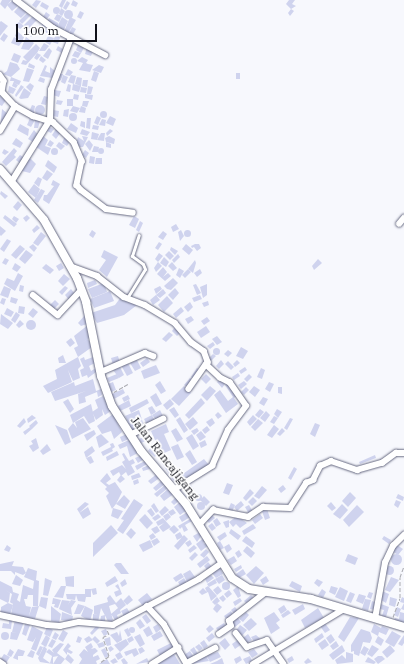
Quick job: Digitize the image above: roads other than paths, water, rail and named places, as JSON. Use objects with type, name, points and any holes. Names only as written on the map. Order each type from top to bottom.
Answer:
[{"type":"main road","name":"Jalan Rancajigang","points":[[0,169],[12,181],[44,220],[82,289],[101,372],[112,406],[130,435],[175,489],[222,563],[243,587],[302,597],[404,627]]},
{"type":"street","points":[[16,0],[53,28],[105,55]]},
{"type":"street","points":[[12,181],[50,120],[50,90],[71,38]]},
{"type":"street","points":[[0,75],[4,80],[2,92],[15,106],[33,116],[50,120],[74,142],[81,158],[77,186],[106,209],[133,213]]},
{"type":"street","points":[[0,131],[15,106]]},
{"type":"street","points":[[399,224],[404,218]]},
{"type":"street","points":[[70,266],[97,276],[127,298],[175,323],[191,342],[204,351],[208,358],[206,365],[189,389]]},
{"type":"street","points":[[33,295],[58,315],[82,289]]},
{"type":"street","points":[[101,372],[145,353],[153,356]]},
{"type":"street","points":[[175,489],[212,466],[228,430],[246,406],[230,383],[220,378],[206,365]]},
{"type":"street","points":[[130,435],[163,419]]},
{"type":"street","points":[[198,524],[213,510],[248,517],[263,508],[290,508],[306,483],[313,480],[320,466],[331,461],[357,470],[382,463],[396,453],[404,453]]},
{"type":"street","points":[[375,618],[385,563],[393,546],[404,536]]},
{"type":"street","points":[[0,615],[47,625],[60,626],[79,622],[113,625],[199,579],[222,563]]},
{"type":"street","points":[[219,634],[231,626],[229,621],[266,592]]},
{"type":"street","points":[[147,606],[161,620],[187,664],[215,648]]},
{"type":"street","points":[[253,664],[344,609]]},
{"type":"street","points":[[236,633],[247,647],[267,640],[284,664]]},
{"type":"street","points":[[152,664],[178,648]]},
{"type":"lane","points":[[127,298],[145,269],[143,264],[132,257],[139,234]]}]
